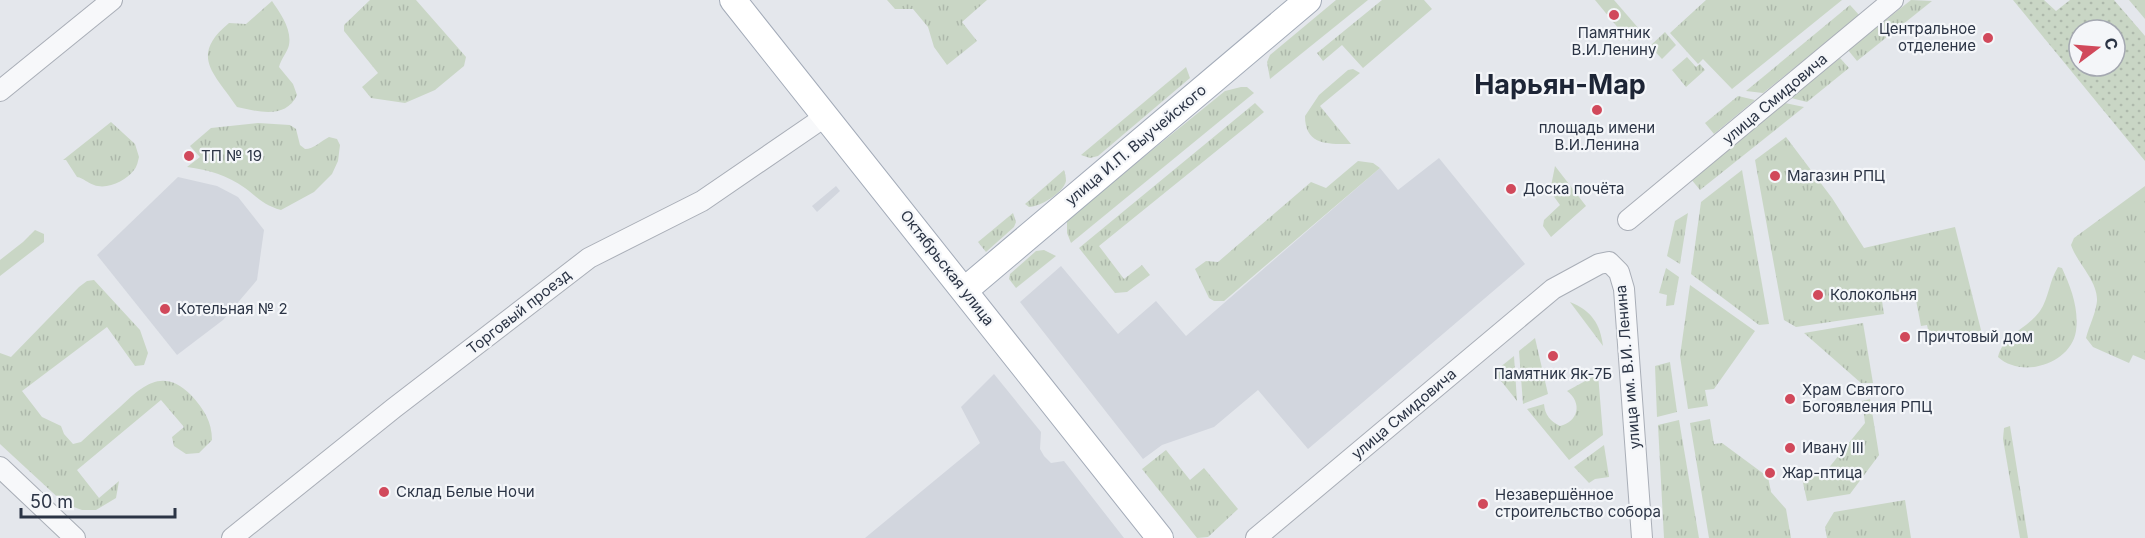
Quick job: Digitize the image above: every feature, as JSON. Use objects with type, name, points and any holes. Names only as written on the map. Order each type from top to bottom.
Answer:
[{"type":"main road","name":"Октябрьская улица","points":[[733,0],[1160,538]]},
{"type":"main road","name":"улица И.П. Выучейского","points":[[964,290],[1308,0]]},
{"type":"street","name":"улица Смидовича","points":[[1628,220],[1893,0]]},
{"type":"street","points":[[0,91],[108,1]]},
{"type":"street","name":"Торговый проезд","points":[[232,538],[394,408],[589,258],[702,201],[826,116]]},
{"type":"street","name":"улица им. В.И. Ленина","points":[[1553,289],[1599,264],[1609,262],[1619,272],[1624,289],[1642,538]]},
{"type":"street","name":"улица Смидовича","points":[[1256,538],[1553,289]]},
{"type":"street","points":[[0,467],[75,538]]},
{"type":"shaded area","points":[[1439,158],[1525,264],[1308,449],[1258,390],[1214,427],[1162,445],[1143,459],[1020,302],[1061,266],[1118,334],[1156,301],[1186,336],[1380,168],[1398,190]]},
{"type":"shaded area","points":[[178,177],[217,186],[238,197],[264,230],[257,280],[223,320],[177,355],[97,255]]},
{"type":"shaded area","points":[[836,186],[840,191],[817,212],[812,206]]},
{"type":"shaded area","points":[[994,374],[1041,432],[1040,449],[1044,456],[1051,463],[1064,461],[1124,538],[865,538],[980,443],[961,407]]},
{"type":"green space","points":[[370,0],[416,0],[466,57],[464,66],[435,90],[405,103],[371,98],[362,87],[378,73],[344,31],[344,25]]},
{"type":"green space","points":[[887,0],[987,0],[962,22],[977,41],[947,65],[934,47],[928,27],[913,9],[895,9]]},
{"type":"green space","points":[[1336,0],[1368,0],[1270,79],[1267,62],[1270,55]]},
{"type":"green space","points":[[1382,0],[1424,0],[1432,9],[1363,68],[1342,45],[1323,61],[1317,53]]},
{"type":"green space","points":[[1595,0],[1614,0],[1640,30],[1629,41]]},
{"type":"green space","points":[[1706,0],[1842,0],[1732,89],[1703,59],[1698,64],[1670,33]]},
{"type":"green space","points":[[1911,0],[1932,1],[1857,61],[1848,50]]},
{"type":"green space","points":[[2013,0],[2044,0],[2056,11],[2070,0],[2114,0],[2145,36],[2145,161],[2077,78],[2127,78],[2127,18],[2067,18],[2067,66]]},
{"type":"green space","points":[[2129,0],[2145,0],[2145,19]]},
{"type":"green space","points":[[272,1],[289,33],[288,47],[279,67],[293,84],[297,95],[292,103],[279,111],[263,112],[237,107],[209,65],[210,45],[229,23],[246,24]]},
{"type":"green space","points":[[1850,5],[1860,16],[1763,93],[1746,91]]},
{"type":"green space","points":[[1665,32],[1676,45],[1662,59],[1650,46]]},
{"type":"green space","points":[[1687,57],[1696,67],[1700,64],[1705,70],[1686,87],[1672,70]]},
{"type":"green space","points":[[1840,58],[1849,68],[1807,102],[1791,98]]},
{"type":"green space","points":[[1186,67],[1190,78],[1098,156],[1090,158],[1081,155]]},
{"type":"green space","points":[[1353,69],[1360,73],[1320,106],[1351,144],[1327,143],[1314,138],[1306,126],[1305,116],[1319,95],[1348,70]]},
{"type":"green space","points":[[1247,87],[1254,93],[1071,243],[1067,233],[1067,219],[1225,91]]},
{"type":"green space","points":[[1738,96],[1755,100],[1714,134],[1705,123]]},
{"type":"green space","points":[[1255,103],[1264,112],[1099,246],[1124,279],[1142,265],[1150,275],[1127,292],[1115,293],[1079,248]]},
{"type":"green space","points":[[1785,103],[1804,107],[1700,190],[1691,179]]},
{"type":"green space","points":[[111,122],[135,144],[139,157],[135,169],[126,178],[116,184],[99,186],[77,177],[66,160],[63,160]]},
{"type":"green space","points":[[258,123],[290,125],[296,129],[300,145],[305,149],[329,137],[337,139],[340,145],[338,161],[332,174],[314,192],[281,210],[266,203],[225,176],[187,167],[200,157],[190,146],[211,128]]},
{"type":"green space","points":[[1786,137],[1832,198],[1864,248],[1955,227],[1982,334],[1931,343],[1927,325],[1921,326],[1915,295],[1882,301],[1884,314],[1796,327],[1784,320],[1755,160]]},
{"type":"green space","points":[[1358,161],[1373,163],[1380,168],[1224,301],[1214,301],[1209,298],[1195,269],[1206,261],[1218,262],[1311,182],[1326,188]]},
{"type":"green space","points":[[1555,166],[1586,206],[1551,237],[1543,226],[1544,220],[1560,205],[1550,191]]},
{"type":"green space","points":[[1064,170],[1066,181],[1061,190],[1045,202],[1029,207],[1025,204]]},
{"type":"green space","points":[[1742,170],[1769,324],[1759,325],[1691,274],[1701,202]]},
{"type":"green space","points":[[2145,186],[2145,360],[2133,355],[2129,363],[2093,347],[2086,338],[2096,306],[2096,294],[2091,279],[2071,245],[2074,238]]},
{"type":"green space","points":[[1013,213],[1016,222],[1014,227],[986,252],[978,242]]},
{"type":"green space","points":[[1688,213],[1680,264],[1667,256],[1675,221]]},
{"type":"green space","points":[[35,230],[44,234],[44,242],[0,276],[0,260]]},
{"type":"green space","points":[[1044,250],[1056,256],[1016,288],[1009,279],[1010,274],[1036,251]]},
{"type":"green space","points":[[2058,267],[2062,268],[2075,306],[2077,323],[2072,342],[2065,352],[2044,365],[2020,367],[2008,364],[1998,357],[2001,349],[2010,337],[2040,311]]},
{"type":"green space","points":[[1666,268],[1679,277],[1674,305],[1666,306],[1667,295],[1659,293]]},
{"type":"green space","points":[[94,280],[140,330],[148,353],[144,365],[135,366],[107,327],[22,391],[42,417],[61,426],[64,434],[73,444],[81,442],[145,386],[154,382],[171,382],[181,387],[200,405],[209,422],[212,440],[199,453],[186,454],[174,446],[172,437],[184,427],[161,400],[77,470],[99,498],[119,481],[116,498],[96,510],[82,510],[65,504],[0,444],[0,353],[11,357],[79,287],[87,281]]},
{"type":"green space","points":[[1690,285],[1755,331],[1714,389],[1705,390],[1708,406],[1688,409],[1680,356]]},
{"type":"green space","points":[[1570,302],[1594,319],[1600,331],[1603,346]]},
{"type":"green space","points":[[1863,323],[1873,383],[1861,383],[1804,333]]},
{"type":"green space","points":[[1535,338],[1548,394],[1523,404],[1519,351]]},
{"type":"green space","points":[[1514,356],[1517,401],[1494,372]]},
{"type":"green space","points":[[1670,362],[1677,412],[1657,417],[1655,366]]},
{"type":"green space","points":[[1598,374],[1603,435],[1569,460],[1527,409],[1544,404],[1551,420],[1560,426],[1566,424],[1571,421],[1577,406],[1567,391]]},
{"type":"green space","points":[[1870,399],[1879,455],[1850,494],[1807,501],[1802,478],[1823,475],[1865,423],[1862,401]]},
{"type":"green space","points":[[1710,419],[1714,444],[1722,443],[1768,477],[1771,492],[1786,509],[1791,538],[1709,538],[1690,423]]},
{"type":"green space","points":[[1679,420],[1699,538],[1664,538],[1658,425]]},
{"type":"green space","points":[[2010,426],[2028,538],[2020,538],[2003,439],[2004,428]]},
{"type":"green space","points":[[1604,445],[1609,477],[1595,479],[1589,483],[1574,467]]},
{"type":"green space","points":[[1166,450],[1190,480],[1204,468],[1238,509],[1208,537],[1197,538],[1142,469]]},
{"type":"green space","points":[[1905,500],[1911,538],[1827,538],[1825,527],[1834,512]]},
{"type":"place","name":"Памятник В.И.Ленину","points":[[1614,15]]},
{"type":"place","name":"Центральное отделение","points":[[1988,38]]},
{"type":"place","name":"площадь имени В.И.Ленина","points":[[1597,110]]},
{"type":"place","name":"ТП № 19","points":[[189,156]]},
{"type":"place","name":"Магазин РПЦ","points":[[1775,176]]},
{"type":"place","name":"Доска почёта","points":[[1511,189]]},
{"type":"place","name":"Колокольня","points":[[1818,295]]},
{"type":"place","name":"Котельная № 2","points":[[165,309]]},
{"type":"place","name":"Причтовый дом","points":[[1905,337]]},
{"type":"place","name":"Памятник Як-7Б","points":[[1553,356]]},
{"type":"place","name":"Храм Святого Богоявления РПЦ","points":[[1790,399]]},
{"type":"place","name":"Ивану III","points":[[1790,448]]},
{"type":"place","name":"Жар-птица","points":[[1770,473]]},
{"type":"place","name":"Склад Белые Ночи","points":[[384,492]]},
{"type":"place","name":"Незавершённое строительство собора","points":[[1483,504]]},
{"type":"district","name":"Нарьян-Мар","points":[[1560,85]]}]
